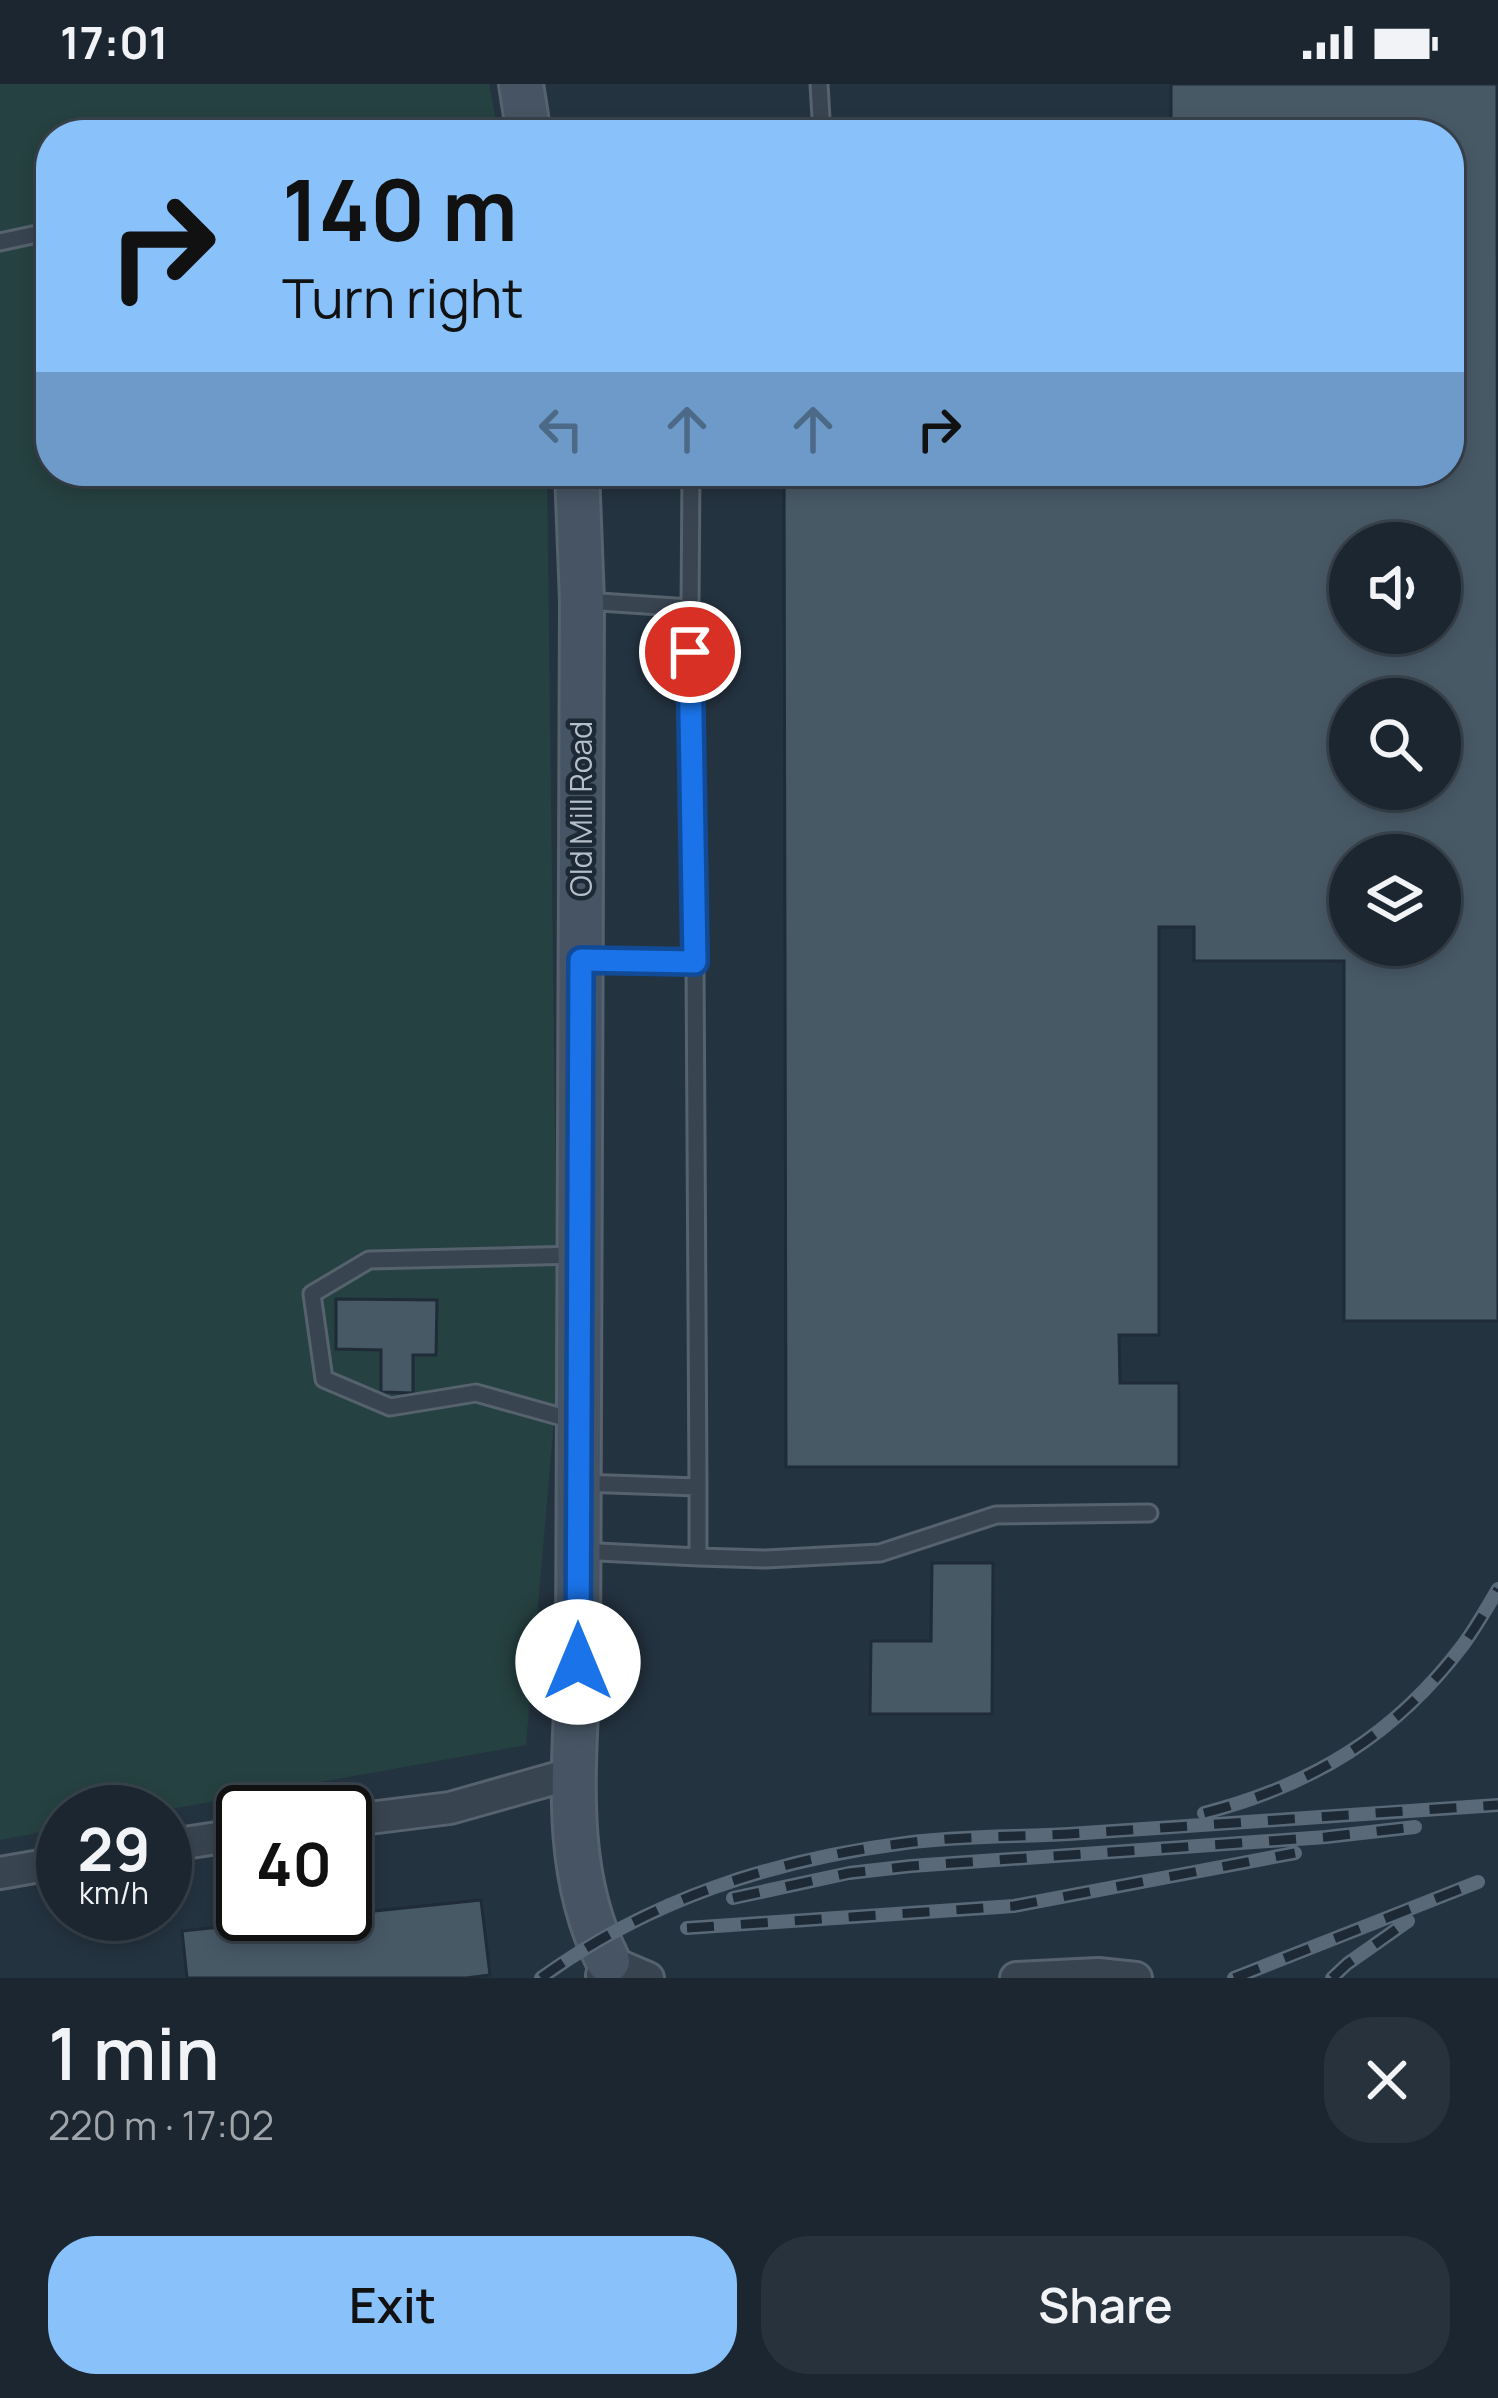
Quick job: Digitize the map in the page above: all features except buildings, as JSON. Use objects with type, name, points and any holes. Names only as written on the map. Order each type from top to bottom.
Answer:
[{"type":"street","points":[[521,84],[527,120]]},
{"type":"street","name":"Old Mill Road","points":[[578,486],[582,601],[577,1867],[604,1969],[648,1978]]},
{"type":"street","points":[[372,1818],[450,1808],[574,1773]]},
{"type":"street","points":[[0,1873],[36,1867]]},
{"type":"street","points":[[1016,1978],[1098,1974],[1136,1978]]},
{"type":"lane","points":[[820,84],[821,120]]},
{"type":"lane","points":[[0,242],[36,234]]},
{"type":"lane","points":[[691,486],[698,1557]]},
{"type":"lane","points":[[582,601],[690,608]]},
{"type":"lane","points":[[581,960],[695,962]]},
{"type":"lane","points":[[579,1422],[476,1393],[390,1407],[324,1379],[312,1294],[369,1260],[580,1255]]},
{"type":"lane","points":[[577,1483],[698,1487]]},
{"type":"lane","points":[[578,1551],[766,1559],[880,1553],[996,1515],[1149,1513]]},
{"type":"green space","points":[[0,84],[489,84],[496,120],[36,120],[36,486],[547,486],[558,1374],[526,1745],[304,1785],[216,1785],[216,1801],[192,1805],[192,1785],[36,1785],[36,1833],[0,1840]]},
{"type":"railway","points":[[1204,1813],[1281,1788],[1380,1730],[1437,1677],[1498,1589]]},
{"type":"railway","points":[[541,1978],[669,1905],[761,1872],[856,1850],[946,1839],[1498,1805]]},
{"type":"railway","points":[[733,1898],[849,1873],[911,1866],[1415,1827]]},
{"type":"railway","points":[[687,1928],[1014,1906],[1295,1853]]},
{"type":"railway","points":[[1234,1978],[1478,1882]]},
{"type":"railway","points":[[1332,1978],[1408,1921]]},
{"type":"route","points":[[578,1662],[581,960],[695,962],[690,652]]}]
